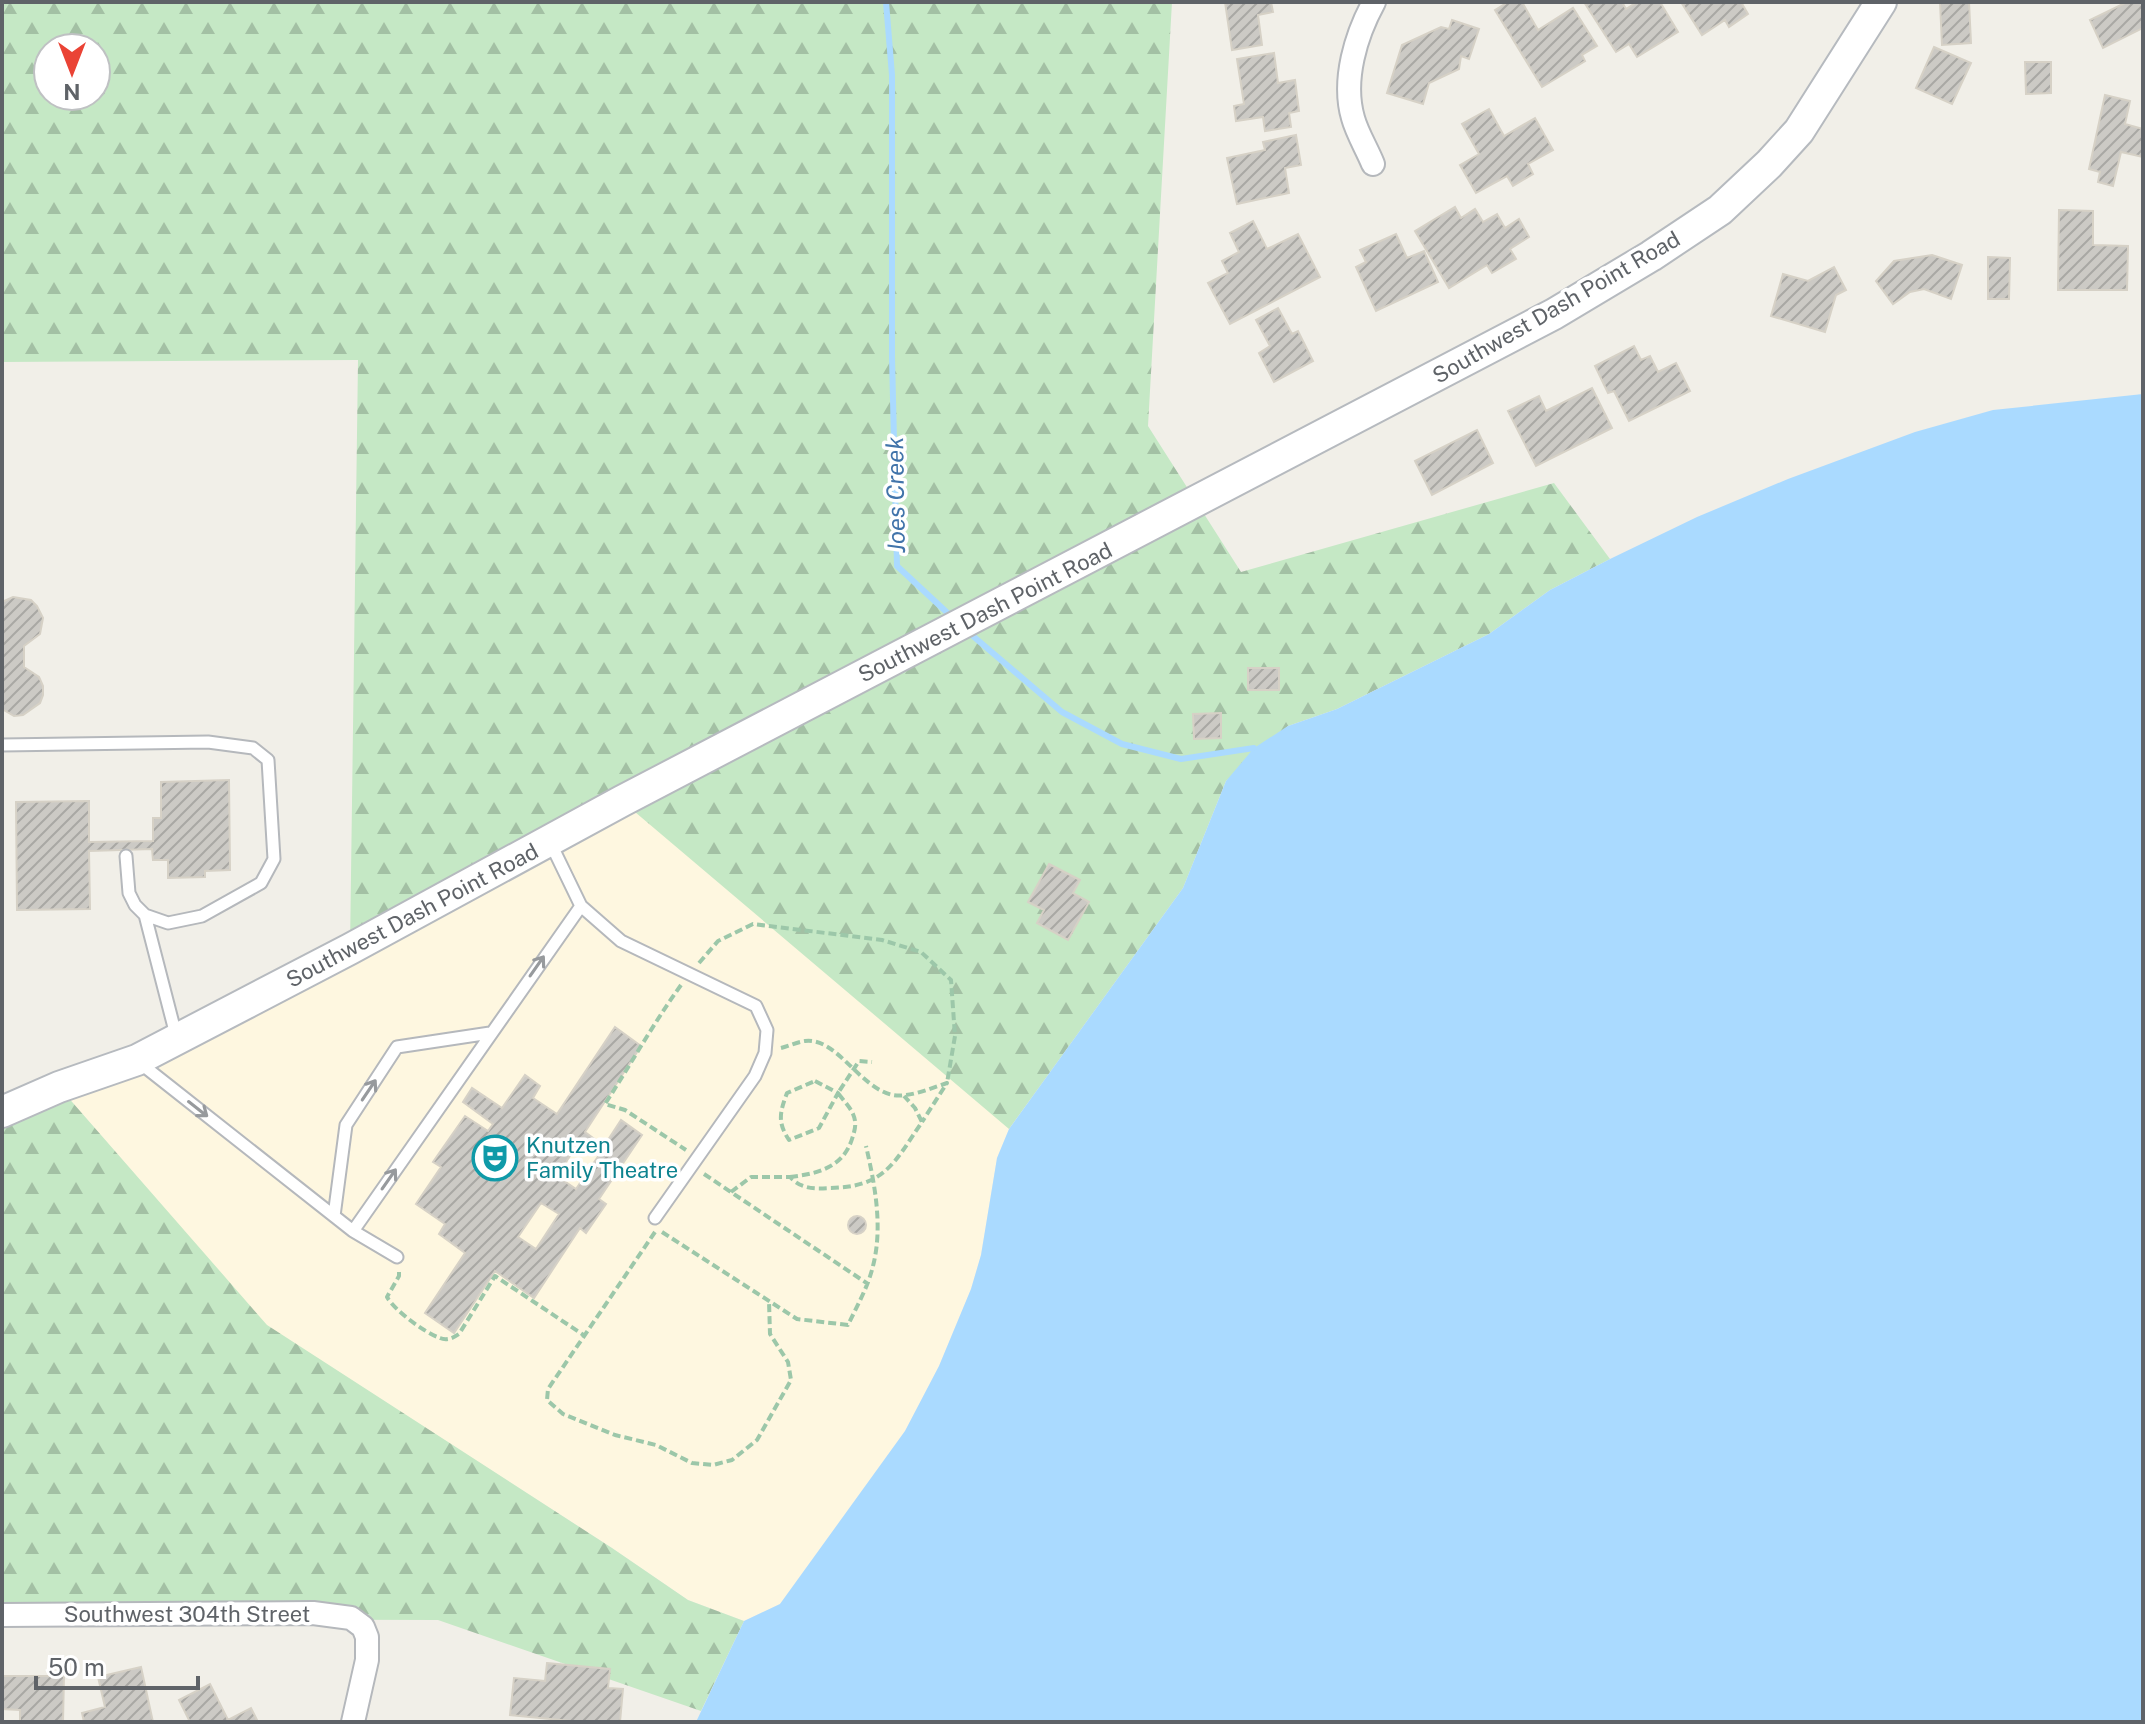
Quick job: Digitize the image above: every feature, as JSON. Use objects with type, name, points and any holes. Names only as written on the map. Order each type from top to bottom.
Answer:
[{"type":"main road","name":"Southwest Dash Point Road","points":[[2,1112],[59,1087],[137,1060],[350,949],[549,840],[1554,314],[1720,210],[1799,131],[1881,2]]},
{"type":"street","points":[[1373,164],[1353,118],[1348,88],[1352,59],[1374,2]]},
{"type":"street","name":"Southwest 304th Street","points":[[2,1615],[313,1613],[351,1618],[366,1632],[367,1660],[353,1722]]},
{"type":"lane","points":[[2,745],[208,742],[253,748],[268,760],[274,859],[261,883],[202,916],[168,923],[145,915],[135,905],[129,893],[126,856]]},
{"type":"lane","points":[[549,840],[581,906],[621,941],[756,1006],[767,1030],[765,1053],[755,1076],[655,1218]]},
{"type":"lane","points":[[353,1231],[581,906]]},
{"type":"lane","points":[[145,915],[177,1039]]},
{"type":"lane","points":[[334,1216],[346,1125],[397,1047],[490,1033]]},
{"type":"lane","points":[[137,1060],[353,1231],[397,1257]]},
{"type":"path","points":[[790,1177],[798,1185],[815,1189],[850,1188],[874,1180],[892,1166],[947,1083],[955,1036],[951,980],[921,952],[882,940],[753,924],[718,941],[689,974],[648,1031],[642,1047],[605,1104],[625,1110],[731,1192],[868,1284]]},
{"type":"path","points":[[765,1053],[806,1041],[823,1043],[852,1070],[891,1095],[904,1096],[947,1083]]},
{"type":"path","points":[[731,1192],[751,1177],[815,1174],[835,1165],[850,1146],[856,1127],[853,1113],[838,1093],[815,1081],[787,1093],[778,1116],[789,1140],[819,1128],[838,1093],[859,1061],[872,1062]]},
{"type":"path","points":[[904,1096],[922,1122]]},
{"type":"path","points":[[769,1301],[770,1334],[788,1362],[791,1380],[757,1440],[732,1460],[713,1465],[692,1463],[656,1445],[615,1435],[563,1414],[547,1400],[548,1389],[657,1229],[769,1301],[797,1319],[848,1325],[868,1284],[874,1264],[878,1226],[874,1180],[866,1146]]},
{"type":"path","points":[[397,1257],[399,1276],[387,1297],[392,1307],[439,1338],[450,1339],[459,1334],[495,1276],[585,1336]]},
{"type":"shaded area","points":[[622,801],[1033,1099],[1009,1129],[997,1158],[981,1255],[971,1289],[939,1366],[905,1431],[780,1604],[744,1621],[688,1600],[266,1325],[59,1087]]},
{"type":"green space","points":[[2,2],[1172,2],[1148,426],[1241,572],[1554,483],[1610,559],[1550,590],[1489,634],[1337,709],[1288,726],[1226,781],[1183,888],[1009,1129],[622,801],[350,949],[358,360],[2,362]]},
{"type":"green space","points":[[59,1087],[267,1325],[688,1600],[744,1621],[701,1711],[438,1620],[2,1619],[2,1110]]},
{"type":"water","points":[[2143,394],[2143,1722],[696,1722],[744,1621],[780,1604],[905,1431],[939,1366],[971,1289],[981,1255],[997,1158],[1009,1129],[1183,888],[1226,781],[1254,748],[1288,726],[1337,709],[1489,634],[1550,590],[1610,559],[1697,517],[1788,479],[1915,432],[1993,410]]},
{"type":"building","points":[[1225,2],[1271,2],[1273,12],[1258,15],[1262,45],[1232,50]]},
{"type":"building","points":[[1508,2],[1522,2],[1538,30],[1573,8],[1597,46],[1582,55],[1585,61],[1542,87],[1495,10]]},
{"type":"building","points":[[1584,2],[1622,2],[1626,9],[1637,2],[1660,2],[1678,32],[1637,57],[1629,44],[1616,52]]},
{"type":"building","points":[[1681,2],[1741,2],[1748,14],[1729,27],[1725,20],[1702,35]]},
{"type":"building","points":[[1940,2],[1969,2],[1971,43],[1942,45]]},
{"type":"building","points":[[2127,2],[2143,2],[2143,28],[2103,48],[2090,20]]},
{"type":"building","points":[[1452,20],[1479,29],[1469,59],[1461,56],[1459,69],[1429,83],[1423,104],[1387,93],[1402,45],[1441,27],[1449,29]]},
{"type":"building","points":[[1934,47],[1971,63],[1952,104],[1916,88]]},
{"type":"building","points":[[1274,53],[1278,83],[1295,80],[1299,111],[1289,113],[1291,127],[1265,131],[1263,117],[1236,121],[1234,106],[1244,104],[1237,59]]},
{"type":"building","points":[[2025,62],[2051,62],[2051,93],[2026,94]]},
{"type":"building","points":[[2105,95],[2130,101],[2125,124],[2143,129],[2143,157],[2121,152],[2113,186],[2098,182],[2100,172],[2089,169]]},
{"type":"building","points":[[1489,109],[1504,136],[1535,118],[1553,150],[1528,164],[1533,174],[1513,186],[1507,176],[1476,193],[1460,165],[1479,154],[1462,124]]},
{"type":"building","points":[[1296,135],[1301,165],[1285,168],[1289,193],[1237,204],[1227,158],[1265,150],[1263,142]]},
{"type":"building","points":[[1455,207],[1461,218],[1475,209],[1483,222],[1497,214],[1505,228],[1519,219],[1529,237],[1510,249],[1516,259],[1492,273],[1487,265],[1449,288],[1415,231]]},
{"type":"building","points":[[2059,210],[2093,211],[2093,245],[2128,246],[2127,290],[2058,290]]},
{"type":"building","points":[[1253,221],[1267,249],[1298,234],[1320,277],[1230,324],[1208,283],[1228,273],[1222,261],[1239,252],[1230,233]]},
{"type":"building","points":[[1396,234],[1407,258],[1424,251],[1438,282],[1376,311],[1356,267],[1366,262],[1360,250]]},
{"type":"building","points":[[1932,255],[1962,265],[1951,299],[1924,289],[1910,292],[1893,304],[1876,281],[1894,261]]},
{"type":"building","points":[[1988,257],[2010,258],[2009,299],[1988,299]]},
{"type":"building","points":[[1834,267],[1846,290],[1836,295],[1825,332],[1771,316],[1783,274],[1808,281]]},
{"type":"building","points":[[1278,308],[1292,334],[1298,331],[1313,361],[1274,382],[1259,353],[1270,346],[1256,320]]},
{"type":"building","points":[[1634,346],[1641,360],[1650,356],[1658,372],[1676,363],[1690,391],[1629,421],[1614,391],[1608,393],[1595,366]]},
{"type":"building","points":[[1592,388],[1612,428],[1536,466],[1508,411],[1539,396],[1546,411]]},
{"type":"building","points":[[1477,430],[1493,463],[1432,495],[1415,461]]},
{"type":"building","points":[[13,597],[31,600],[43,618],[40,634],[24,646],[24,667],[39,677],[43,695],[40,703],[23,715],[14,716],[2,709],[2,602]]},
{"type":"building","points":[[1248,668],[1279,668],[1279,690],[1248,690]]},
{"type":"building","points":[[1221,713],[1221,738],[1194,739],[1193,714]]},
{"type":"building","points":[[229,780],[230,870],[205,871],[205,877],[168,878],[168,860],[153,860],[152,849],[89,851],[90,909],[17,910],[16,802],[89,801],[89,842],[153,841],[153,818],[161,818],[161,782]]},
{"type":"building","points":[[1049,864],[1080,880],[1073,893],[1089,902],[1068,940],[1037,923],[1044,910],[1028,902]]},
{"type":"building","points":[[615,1027],[641,1046],[585,1132],[604,1146],[621,1120],[642,1135],[599,1199],[606,1204],[586,1233],[580,1228],[534,1298],[495,1271],[454,1333],[425,1313],[465,1253],[439,1234],[445,1224],[416,1204],[441,1167],[433,1162],[465,1116],[488,1131],[493,1124],[463,1102],[472,1088],[502,1108],[525,1075],[540,1086],[533,1098],[557,1114]],"holes":[[[579,1142],[599,1155],[576,1189],[557,1176]],[[541,1203],[559,1214],[536,1249],[518,1237]]]},
{"type":"building","points":[[857,1216],[866,1225],[857,1234],[848,1225]]},
{"type":"building","points":[[547,1663],[610,1669],[608,1688],[623,1689],[620,1722],[581,1722],[510,1715],[514,1678],[545,1681]]},
{"type":"building","points":[[141,1667],[153,1722],[84,1722],[82,1713],[105,1707],[98,1677]]},
{"type":"building","points":[[2,1676],[64,1676],[63,1722],[20,1722],[20,1710],[2,1709]]},
{"type":"building","points":[[210,1684],[228,1720],[251,1708],[258,1722],[190,1722],[179,1700]]},
{"type":"waterway","name":"Joes Creek","points":[[886,2],[892,75],[892,357],[897,566],[953,618]]},
{"type":"waterway","name":"Joes Creek","points":[[967,631],[1062,712],[1122,744],[1181,759],[1254,748]]},
{"type":"place","name":"Knutzen Family Theatre","points":[[495,1158]]}]
